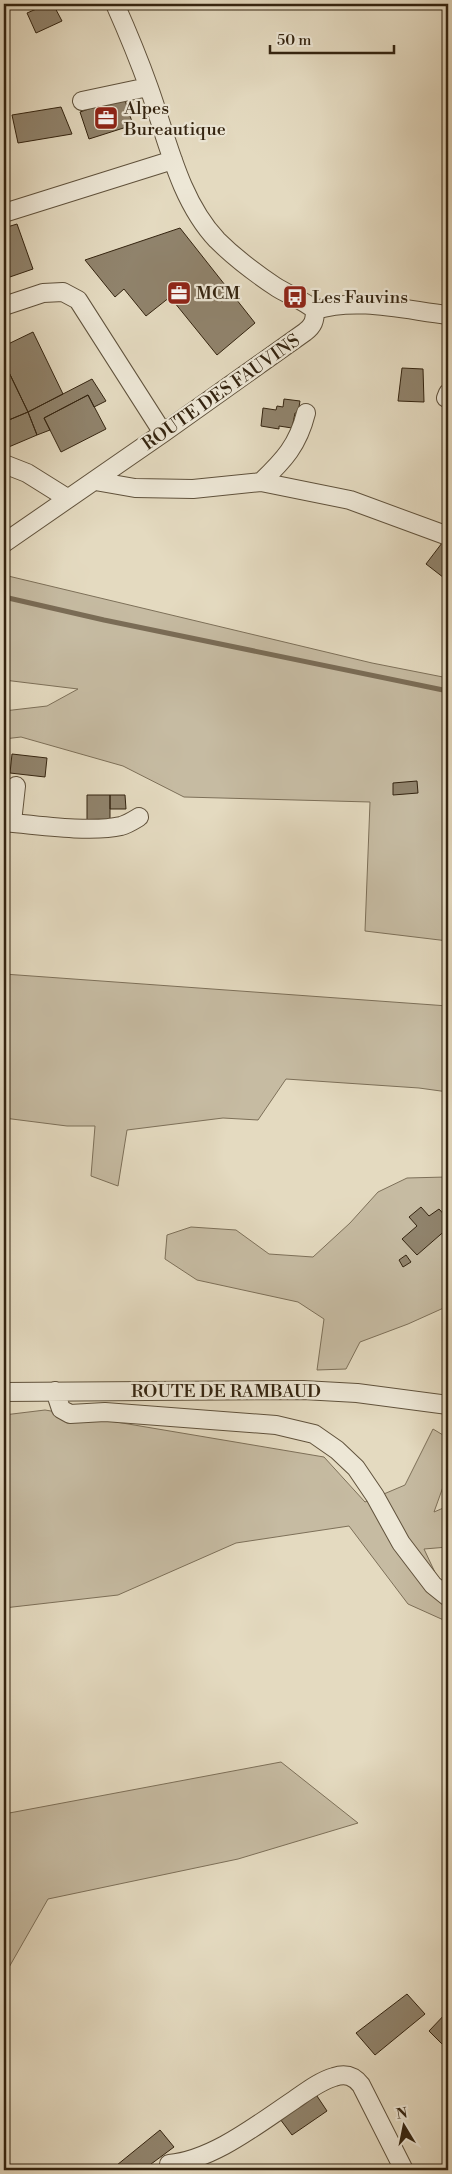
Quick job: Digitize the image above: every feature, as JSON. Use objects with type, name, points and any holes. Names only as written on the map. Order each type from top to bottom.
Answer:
[{"type":"street","points":[[115,4],[148,87],[173,160],[198,214],[216,239],[239,260],[277,287],[307,303],[315,310],[340,305],[373,306],[448,315]]},
{"type":"street","points":[[82,101],[148,87]]},
{"type":"street","points":[[4,213],[173,160]]},
{"type":"street","points":[[4,306],[43,293],[63,292],[78,300],[163,433]]},
{"type":"street","name":"ROUTE DES FAUVINS","points":[[4,543],[312,327],[315,310]]},
{"type":"street","points":[[261,482],[287,454],[301,433],[306,413]]},
{"type":"street","points":[[4,464],[27,473],[67,498]]},
{"type":"street","points":[[95,481],[135,488],[193,489],[261,482],[350,500],[448,536]]},
{"type":"street","points":[[16,786],[8,822],[56,827],[106,828],[123,825],[139,817]]},
{"type":"street","name":"ROUTE DE RAMBAUD","points":[[4,1392],[303,1390],[357,1393],[448,1405]]},
{"type":"street","points":[[55,1391],[61,1409],[70,1414],[105,1412],[276,1426],[314,1434],[337,1450],[356,1468],[375,1496],[401,1543],[434,1585],[448,1597]]},
{"type":"street","points":[[169,2164],[186,2163],[207,2154],[242,2134],[317,2084],[334,2077],[347,2075],[355,2077],[361,2085],[404,2170]]},
{"type":"shaded area","points":[[4,575],[372,663],[448,678],[448,941],[365,931],[370,802],[184,797],[123,766],[21,737],[4,739],[4,711],[47,706],[78,689],[4,680]]},
{"type":"shaded area","points":[[4,974],[448,1006],[448,1092],[419,1088],[286,1079],[258,1120],[223,1118],[127,1130],[118,1186],[91,1176],[95,1126],[67,1126],[4,1118]]},
{"type":"shaded area","points":[[446,1177],[448,1185],[448,1306],[408,1324],[360,1342],[346,1369],[317,1370],[324,1319],[298,1302],[197,1280],[165,1259],[167,1235],[191,1227],[236,1230],[269,1254],[313,1257],[350,1223],[378,1192],[407,1178]]},
{"type":"shaded area","points":[[45,1410],[324,1457],[365,1502],[405,1485],[433,1429],[448,1438],[448,1473],[434,1512],[448,1506],[448,1547],[424,1549],[448,1600],[448,1622],[408,1604],[349,1526],[236,1543],[118,1595],[4,1608],[4,1415]]},
{"type":"shaded area","points":[[281,1762],[358,1823],[238,1859],[48,1899],[4,1976],[4,1814]]},
{"type":"building","points":[[48,4],[53,4],[62,21],[36,33],[27,13]]},
{"type":"building","name":"Alpes Bureautique","points":[[124,97],[133,125],[89,139],[80,112]]},
{"type":"building","points":[[61,107],[72,134],[18,143],[12,115]]},
{"type":"building","points":[[17,224],[33,269],[4,279],[4,228]]},
{"type":"building","name":"MCM","points":[[180,228],[255,323],[217,355],[170,297],[146,316],[124,289],[115,297],[85,260]]},
{"type":"building","points":[[33,332],[63,394],[28,412],[4,362],[4,346]]},
{"type":"building","points":[[4,362],[28,412],[4,422]]},
{"type":"building","points":[[402,368],[423,369],[424,402],[398,401]]},
{"type":"building","points":[[92,379],[106,401],[94,407],[88,395],[44,418],[50,430],[37,435],[28,412]]},
{"type":"building","points":[[88,395],[106,429],[61,452],[44,418]]},
{"type":"building","points":[[284,399],[300,401],[292,428],[279,426],[279,429],[261,426],[263,408],[276,410],[277,406],[283,407]]},
{"type":"building","points":[[28,412],[37,435],[4,449],[4,422]]},
{"type":"building","points":[[442,543],[448,548],[448,581],[426,564]]},
{"type":"building","points":[[12,754],[47,758],[45,777],[10,773]]},
{"type":"building","points":[[417,781],[418,793],[393,795],[393,783]]},
{"type":"building","points":[[87,795],[110,795],[110,820],[87,820]]},
{"type":"building","points":[[110,795],[125,795],[126,809],[110,809]]},
{"type":"building","points":[[421,1207],[429,1216],[439,1209],[448,1219],[448,1228],[417,1255],[402,1239],[417,1226],[409,1217]]},
{"type":"building","points":[[406,1255],[411,1262],[403,1267],[399,1260]]},
{"type":"building","points":[[407,1994],[425,2014],[375,2055],[356,2033]]},
{"type":"building","points":[[448,2011],[448,2041],[444,2046],[429,2031]]},
{"type":"building","points":[[315,2093],[327,2111],[292,2135],[280,2119]]},
{"type":"building","points":[[160,2130],[174,2147],[143,2170],[122,2170],[117,2165]]},
{"type":"waterway","points":[[4,597],[104,620],[448,691]]},
{"type":"place","name":"Alpes Bureautique","points":[[106,118]]},
{"type":"place","name":"MCM","points":[[179,293]]},
{"type":"place","name":"Les Fauvins","points":[[295,297]]}]
